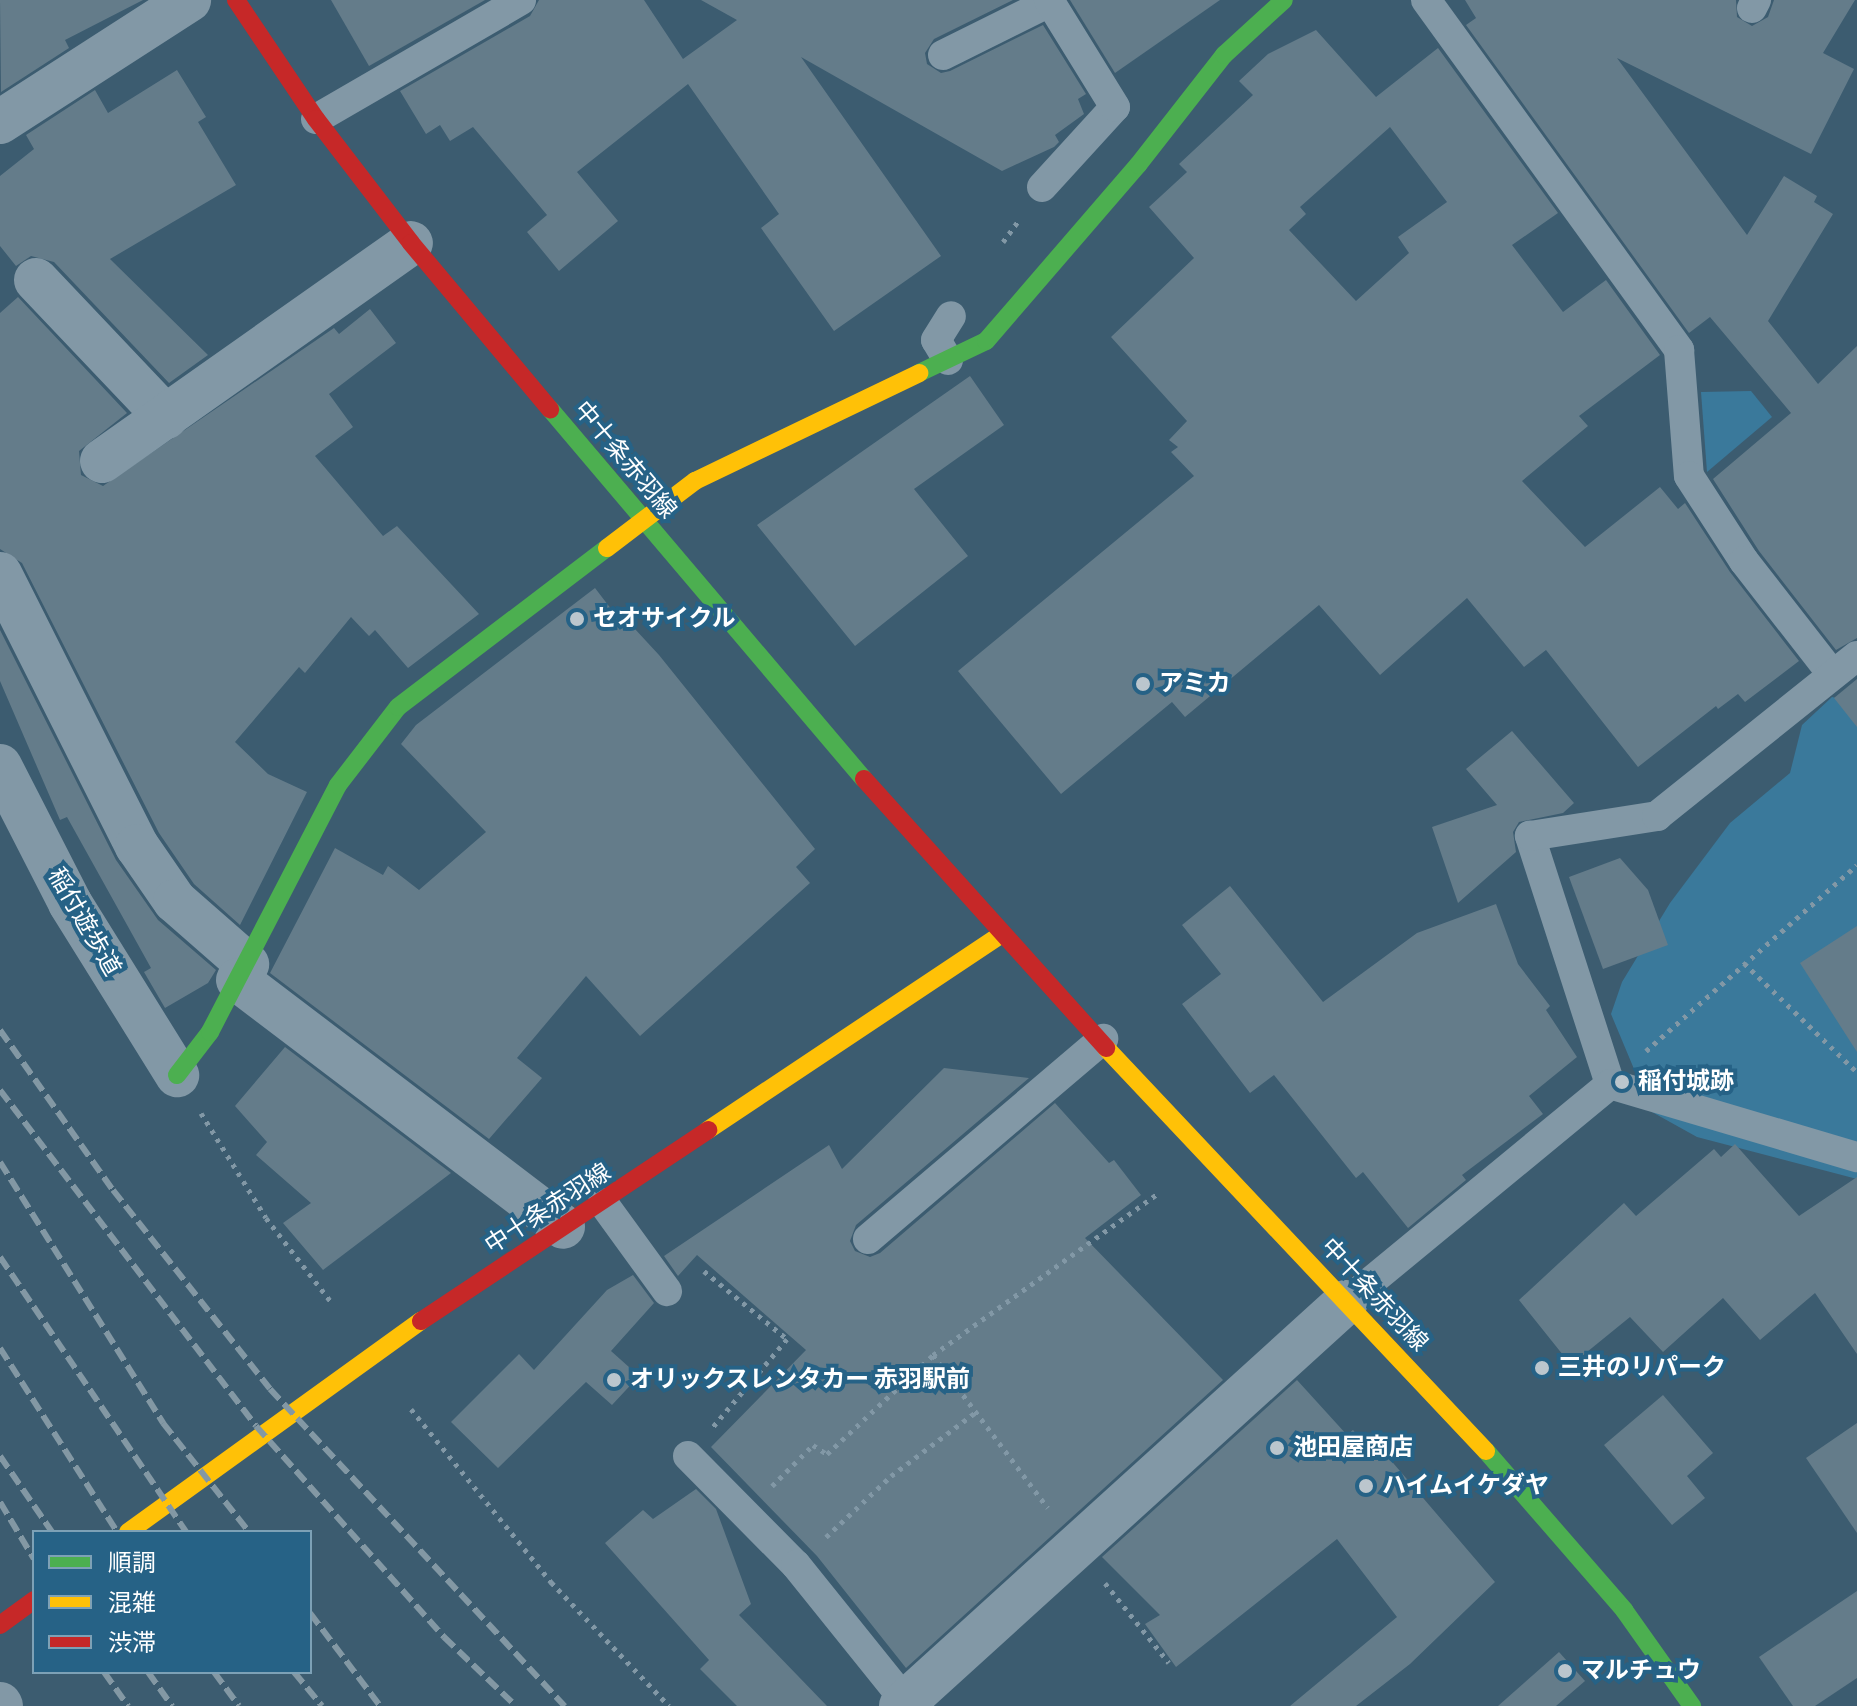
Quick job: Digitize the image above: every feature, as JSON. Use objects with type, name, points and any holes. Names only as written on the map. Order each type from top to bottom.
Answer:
[{"type":"main road","name":"中十条赤羽線","points":[[236,0],[316,119],[411,243],[643,518],[1000,935],[1103,1039],[1469,1431],[1624,1610],[1692,1706]]},
{"type":"main road","points":[[177,1075],[210,1032],[338,785],[398,707],[643,518],[715,471],[986,341],[1138,165],[1224,55],[1284,0]]},
{"type":"main road","name":"中十条赤羽線","points":[[131,1530],[369,1356],[603,1203],[1000,935]]},
{"type":"main road","points":[[0,1625],[32,1601]]},
{"type":"street","points":[[0,122],[189,0]]},
{"type":"street","points":[[102,461],[411,243]]},
{"type":"street","points":[[36,280],[166,417]]},
{"type":"street","points":[[0,574],[137,846],[175,901],[242,972],[563,1227]]},
{"type":"street","name":"稲付遊歩道","points":[[0,766],[70,903],[177,1075]]},
{"type":"street","points":[[904,1704],[1078,1549],[1346,1302]]},
{"type":"lane","points":[[316,119],[521,0]]},
{"type":"lane","points":[[1426,0],[1679,350],[1689,476],[1744,561],[1832,674]]},
{"type":"lane","points":[[943,55],[1049,1],[1115,107],[1042,187]]},
{"type":"lane","points":[[948,360],[936,340],[951,316]]},
{"type":"lane","points":[[1610,1084],[1530,836],[1657,816],[1857,656]]},
{"type":"lane","points":[[868,1239],[1103,1039]]},
{"type":"lane","points":[[1610,1084],[1857,1157]]},
{"type":"lane","points":[[1346,1302],[1610,1084]]},
{"type":"lane","points":[[603,1203],[667,1291]]},
{"type":"lane","points":[[688,1456],[796,1565],[904,1704]]},
{"type":"path","points":[[1610,1084],[1857,865]]},
{"type":"path","points":[[1744,963],[1857,1072]]},
{"type":"path","points":[[177,1075],[266,1218],[332,1303]]},
{"type":"path","points":[[745,1513],[813,1445],[827,1454],[933,1355],[1160,1192]]},
{"type":"path","points":[[667,1291],[696,1265],[787,1339],[688,1456]]},
{"type":"path","points":[[933,1355],[1078,1549],[1169,1663]]},
{"type":"path","points":[[411,1409],[551,1582],[669,1706]]},
{"type":"path","points":[[796,1565],[891,1476],[976,1412]]},
{"type":"shaded area","points":[[1751,391],[1772,417],[1707,472],[1701,392]]},
{"type":"shaded area","points":[[1832,697],[1857,703],[1857,1179],[1697,1137],[1652,1112],[1611,1014],[1622,982],[1670,903],[1730,823],[1790,773],[1802,725]]},
{"type":"building","points":[[0,0],[143,0],[65,40],[69,48],[1,92]]},
{"type":"building","points":[[331,0],[485,0],[369,66]]},
{"type":"building","points":[[539,0],[644,0],[683,59],[737,20],[701,0],[1013,0],[934,39],[925,53],[927,64],[941,73],[950,71],[1043,25],[1086,94],[1078,99],[1084,114],[1055,135],[1059,142],[1054,147],[1002,171],[801,57],[941,256],[834,331],[761,228],[779,214],[688,84],[577,172],[618,221],[559,271],[527,232],[547,215],[473,127],[450,141],[440,125],[426,134],[400,91],[530,16]]},
{"type":"building","points":[[1070,0],[1220,0],[1115,73]]},
{"type":"building","points":[[1465,0],[1736,0],[1737,17],[1752,26],[1768,17],[1774,0],[1855,0],[1823,53],[1854,69],[1811,154],[1617,58],[1747,235],[1784,176],[1817,196],[1814,202],[1833,214],[1768,321],[1818,384],[1857,346],[1857,638],[1836,650],[1759,551],[1713,479],[1791,413],[1710,317],[1689,333],[1466,25],[1476,18]]},
{"type":"building","points":[[1316,30],[1376,97],[1438,48],[1558,213],[1512,245],[1563,312],[1606,280],[1660,355],[1579,416],[1588,426],[1522,481],[1585,547],[1660,487],[1678,509],[1685,503],[1730,572],[1799,661],[1745,702],[1738,694],[1718,709],[1716,706],[1638,767],[1546,650],[1524,667],[1467,598],[1380,675],[1319,605],[1185,717],[1172,702],[1061,794],[958,671],[1194,476],[1171,452],[1178,447],[1169,440],[1187,421],[1111,337],[1194,258],[1149,207],[1187,172],[1179,164],[1253,95],[1239,81],[1268,54]],"holes":[[[1390,127],[1447,202],[1398,237],[1409,253],[1356,301],[1289,230],[1306,214],[1300,207]]]},
{"type":"building","points":[[177,70],[206,117],[198,122],[236,185],[110,259],[208,355],[169,383],[54,262],[31,256],[16,266],[0,246],[0,176],[34,149],[26,135],[95,90],[108,113]]},
{"type":"building","points":[[18,297],[127,413],[79,451],[81,475],[103,486],[334,328],[339,334],[370,309],[396,343],[329,394],[353,427],[315,456],[383,536],[397,526],[479,614],[408,668],[375,630],[369,636],[351,617],[305,673],[299,667],[235,742],[268,774],[307,792],[240,925],[194,884],[159,833],[22,563],[0,549],[0,313]]},
{"type":"building","points":[[970,376],[1004,425],[914,489],[968,556],[855,646],[757,525]]},
{"type":"building","points":[[595,588],[618,618],[622,615],[659,655],[815,849],[796,867],[810,883],[640,1036],[586,976],[517,1058],[542,1078],[489,1139],[270,973],[335,848],[383,875],[388,866],[419,890],[486,832],[401,744],[416,725]]},
{"type":"building","points":[[0,630],[116,860],[158,920],[216,970],[208,983],[165,1008],[144,972],[151,968],[67,817],[60,820],[0,681]]},
{"type":"building","points":[[1857,679],[1857,727],[1834,698]]},
{"type":"building","points":[[1512,731],[1574,803],[1563,813],[1519,822],[1513,832],[1516,852],[1458,903],[1432,827],[1497,805],[1466,769]]},
{"type":"building","points":[[1620,858],[1648,890],[1668,945],[1603,969],[1569,877]]},
{"type":"building","points":[[1230,886],[1323,1002],[1417,933],[1496,904],[1518,964],[1550,1006],[1546,1010],[1577,1057],[1529,1096],[1543,1114],[1462,1175],[1466,1180],[1408,1228],[1363,1172],[1356,1178],[1274,1075],[1250,1093],[1182,1004],[1221,974],[1182,925]]},
{"type":"building","points":[[1857,926],[1857,1052],[1800,963]]},
{"type":"building","points":[[285,1047],[451,1173],[323,1270],[283,1223],[311,1203],[256,1155],[267,1142],[235,1106]]},
{"type":"building","points":[[944,1068],[1029,1078],[856,1225],[850,1241],[855,1251],[870,1257],[880,1253],[1055,1103],[1109,1163],[1114,1160],[1141,1195],[1085,1238],[1223,1380],[906,1668],[817,1556],[711,1447],[806,1350],[697,1255],[678,1276],[664,1256],[829,1145],[842,1169]]},
{"type":"building","points":[[1735,1144],[1799,1216],[1857,1177],[1857,1354],[1815,1293],[1760,1340],[1723,1298],[1663,1352],[1630,1317],[1571,1365],[1519,1300],[1624,1203],[1636,1216],[1714,1149],[1721,1157]]},
{"type":"building","points":[[633,1275],[654,1303],[611,1351],[639,1376],[612,1405],[586,1382],[498,1468],[451,1422],[519,1354],[534,1370],[607,1290]]},
{"type":"building","points":[[1297,1380],[1347,1435],[1353,1430],[1374,1456],[1382,1450],[1495,1582],[1410,1664],[1356,1706],[1290,1706],[1397,1617],[1337,1539],[1176,1667],[1145,1624],[1160,1615],[1102,1557]]},
{"type":"building","points":[[1663,1395],[1713,1453],[1687,1476],[1705,1498],[1672,1525],[1604,1445]]},
{"type":"building","points":[[1857,1423],[1857,1533],[1806,1458]]},
{"type":"building","points":[[696,1489],[716,1509],[751,1604],[739,1615],[827,1706],[737,1706],[700,1669],[709,1660],[605,1543],[643,1510],[653,1519]]},
{"type":"building","points":[[1857,1591],[1857,1678],[1815,1706],[1793,1706],[1759,1657]]},
{"type":"building","points":[[1559,1652],[1585,1681],[1556,1706],[1498,1706]]},
{"type":"railway","points":[[0,1030],[113,1190],[270,1389],[565,1706]]},
{"type":"railway","points":[[0,1090],[256,1426],[444,1637],[516,1706]]},
{"type":"railway","points":[[0,1162],[163,1423],[247,1530]]},
{"type":"railway","points":[[0,1257],[185,1530]]},
{"type":"railway","points":[[0,1348],[116,1530]]},
{"type":"railway","points":[[0,1456],[51,1530]]},
{"type":"railway","points":[[0,1502],[32,1556]]},
{"type":"railway","points":[[312,1616],[380,1706]]},
{"type":"railway","points":[[105,1674],[128,1706]]},
{"type":"railway","points":[[149,1674],[172,1706]]},
{"type":"railway","points":[[215,1674],[239,1706]]},
{"type":"railway","points":[[296,1674],[322,1706]]},
{"type":"traffic: fast","points":[[919,373],[986,341],[1138,165],[1224,55],[1284,0]]},
{"type":"traffic: fast","points":[[550,409],[864,779]]},
{"type":"traffic: fast","points":[[177,1075],[210,1032],[338,785],[398,707],[607,548]]},
{"type":"traffic: fast","points":[[1486,1451],[1624,1610],[1692,1706]]},
{"type":"traffic: slow","points":[[607,548],[695,481],[919,373]]},
{"type":"traffic: slow","points":[[708,1130],[1000,935]]},
{"type":"traffic: slow","points":[[1106,1048],[1486,1451]]},
{"type":"traffic: slow","points":[[131,1530],[421,1321]]},
{"type":"traffic: jam","points":[[236,0],[316,119],[411,243],[550,409]]},
{"type":"traffic: jam","points":[[864,779],[1106,1048]]},
{"type":"traffic: jam","points":[[421,1321],[708,1130]]},
{"type":"traffic: jam","points":[[0,1625],[32,1601]]},
{"type":"place","name":"セオサイクル","points":[[577,619]]},
{"type":"place","name":"アミカ","points":[[1143,684]]},
{"type":"place","name":"稲付城跡","points":[[1622,1082]]},
{"type":"place","name":"三井のリパーク","points":[[1542,1368]]},
{"type":"place","name":"オリックスレンタカー 赤羽駅前","points":[[614,1380]]},
{"type":"place","name":"池田屋商店","points":[[1277,1448]]},
{"type":"place","name":"ハイムイケダヤ","points":[[1366,1486]]},
{"type":"place","name":"マルチュウ","points":[[1565,1671]]}]
